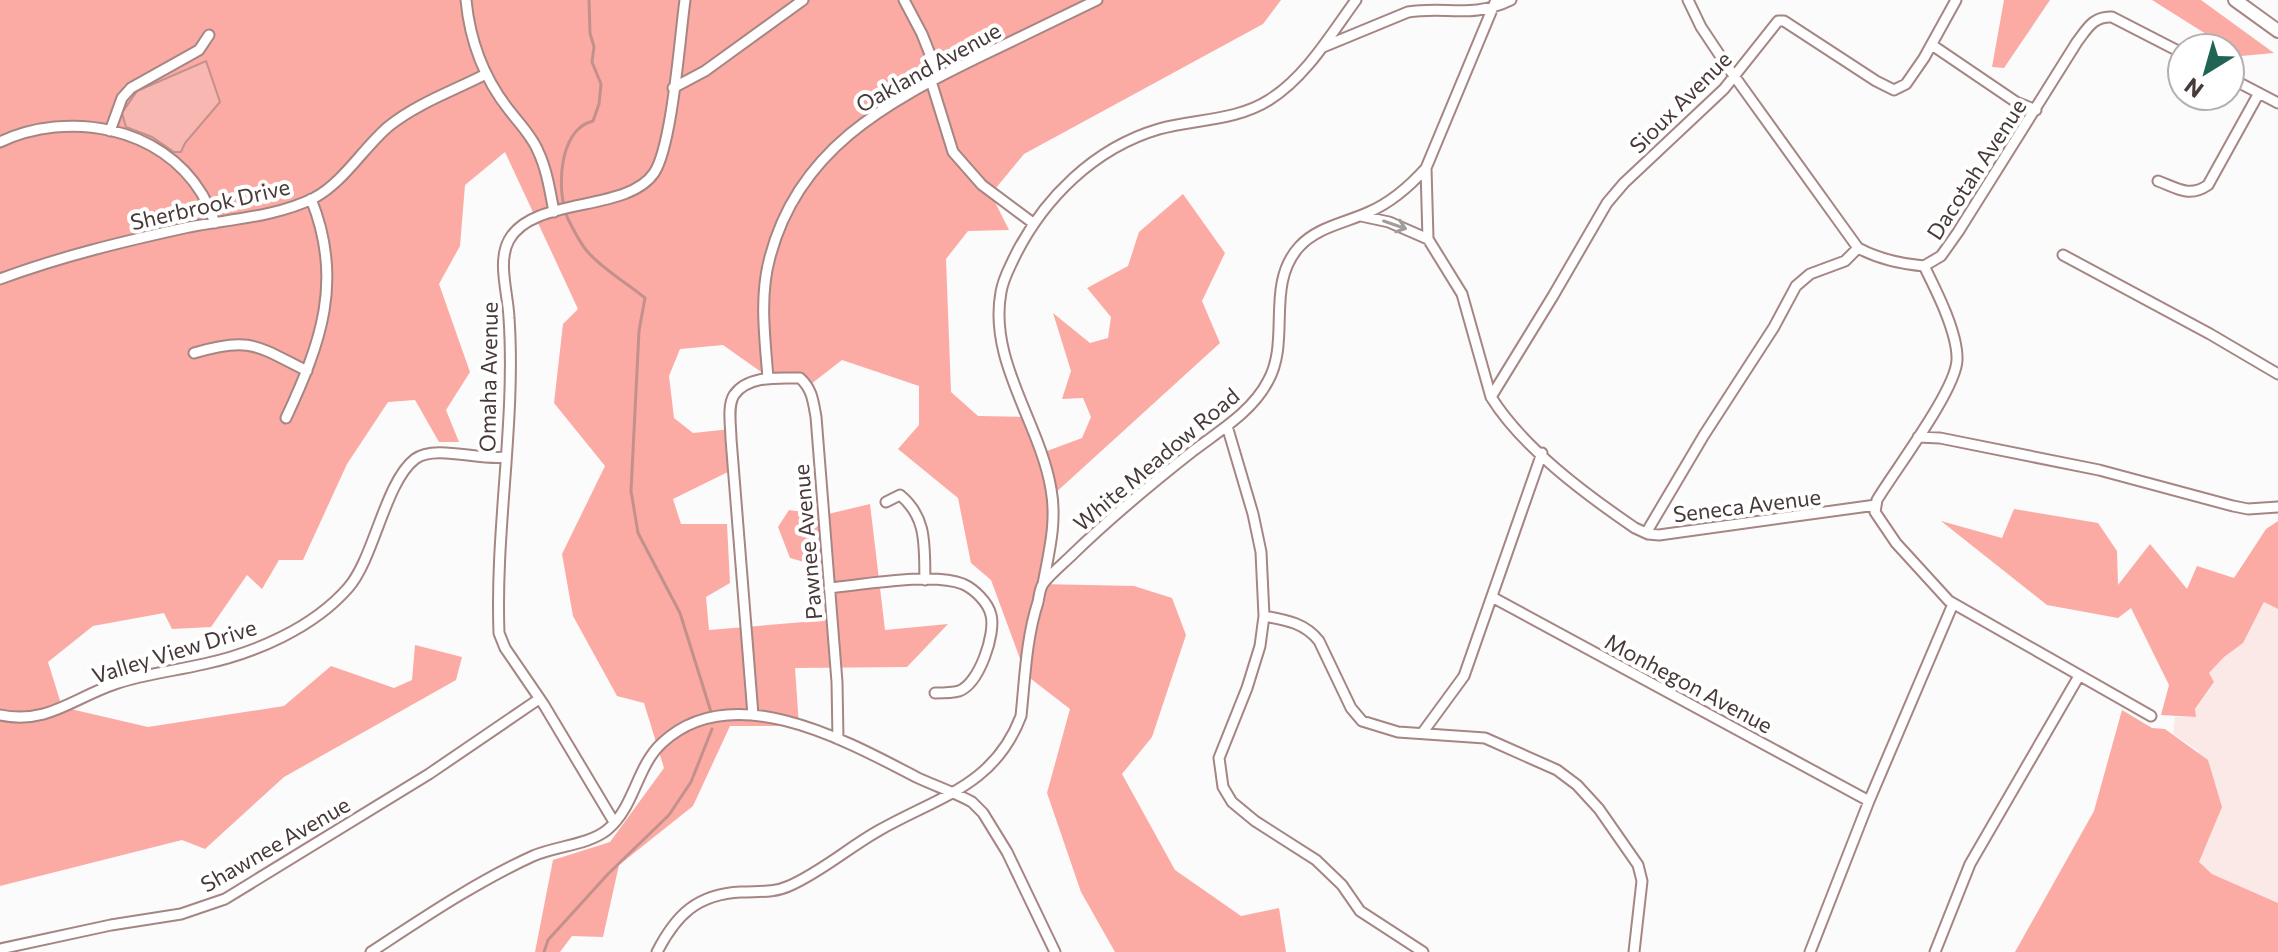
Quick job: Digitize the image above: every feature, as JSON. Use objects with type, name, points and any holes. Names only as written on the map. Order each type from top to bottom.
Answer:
[{"type":"highway","points":[[2235,0],[2278,31]]},
{"type":"street","points":[[466,0],[473,43],[486,74],[538,149],[556,211]]},
{"type":"street","name":"Omaha Avenue","points":[[614,822],[505,648],[499,633],[510,349],[504,258],[509,241],[518,228],[534,218],[633,189],[652,176],[664,150],[685,0]]},
{"type":"street","points":[[673,88],[705,71],[803,0]]},
{"type":"street","points":[[904,0],[922,34],[953,152],[982,185],[1033,223]]},
{"type":"street","name":"Oakland Avenue","points":[[768,378],[764,301],[769,259],[790,206],[819,165],[859,124],[935,79],[1097,0]]},
{"type":"street","points":[[1043,584],[1054,527],[1052,491],[1037,437],[1010,373],[999,325],[1004,278],[1033,223],[1062,188],[1089,164],[1144,134],[1235,114],[1268,101],[1298,76],[1356,0]]},
{"type":"street","points":[[1320,48],[1408,12],[1462,12],[1511,0]]},
{"type":"street","points":[[1688,0],[1701,27],[1734,76],[1858,248],[1873,256],[1924,266]]},
{"type":"street","points":[[1956,0],[1932,45],[2016,102],[2036,110]]},
{"type":"street","name":"White Meadow Road","points":[[657,952],[672,925],[702,900],[724,894],[788,887],[876,832],[977,779],[993,764],[1021,716],[1030,625],[1043,584],[1106,521],[1227,426],[1259,395],[1274,366],[1279,295],[1289,261],[1297,249],[1317,232],[1361,216],[1403,192],[1426,168],[1494,4]]},
{"type":"street","name":"Dacotah Avenue","points":[[1876,505],[1886,484],[1918,437],[1957,361],[1954,337],[1924,266],[1941,256],[1958,232],[2093,21],[2112,17],[2166,45]]},
{"type":"street","name":"Sioux Avenue","points":[[1491,397],[1607,203],[1624,183],[1695,119],[1778,21],[1784,21],[1894,90],[1906,84],[1932,45]]},
{"type":"street","points":[[110,131],[122,98],[131,88],[199,50],[209,35]]},
{"type":"street","name":"Sherbrook Drive","points":[[0,279],[75,254],[271,213],[311,199],[332,186],[386,129],[414,108],[486,74]]},
{"type":"street","points":[[2246,86],[2278,103]]},
{"type":"street","points":[[2158,181],[2187,192],[2198,192],[2208,185],[2259,93]]},
{"type":"street","points":[[0,142],[23,131],[54,125],[96,126],[137,139],[170,158],[203,195],[215,223]]},
{"type":"street","points":[[1361,216],[1389,222],[1428,239],[1426,168]]},
{"type":"street","points":[[286,418],[322,331],[327,298],[328,262],[321,224],[311,199]]},
{"type":"street","name":"Seneca Avenue","points":[[1428,239],[1462,294],[1491,397],[1526,439],[1611,512],[1646,533],[1688,532],[1876,505]]},
{"type":"street","points":[[1646,533],[1704,435],[1774,327],[1796,286],[1810,274],[1845,261],[1858,248]]},
{"type":"street","points":[[2063,255],[2278,374]]},
{"type":"street","points":[[194,353],[227,343],[250,344],[307,371]]},
{"type":"street","points":[[753,715],[731,406],[734,395],[747,384],[768,378]]},
{"type":"street","name":"Pawnee Avenue","points":[[768,378],[800,378],[809,386],[813,396],[837,682],[838,739]]},
{"type":"street","points":[[1227,426],[1261,552],[1264,616],[1260,646],[1247,688],[1219,758],[1220,780],[1227,797],[1255,821],[1316,860],[1342,885],[1360,911],[1423,952]]},
{"type":"street","points":[[1918,437],[1940,438],[2099,470],[2248,509],[2278,507]]},
{"type":"street","name":"Valley View Drive","points":[[0,715],[31,718],[48,714],[115,684],[220,660],[294,630],[323,612],[353,582],[393,493],[411,463],[419,456],[447,453],[505,457]]},
{"type":"street","points":[[1423,732],[1464,676],[1542,453]]},
{"type":"street","points":[[886,502],[900,495],[919,516],[925,580]]},
{"type":"street","points":[[1876,505],[1875,512],[1896,543],[1953,604],[2151,716]]},
{"type":"street","points":[[829,588],[950,580],[973,589],[991,615],[990,639],[984,660],[973,679],[961,690],[935,693]]},
{"type":"street","name":"Monhegon Avenue","points":[[1492,597],[1869,801]]},
{"type":"street","points":[[1810,952],[1869,801],[1953,604]]},
{"type":"street","points":[[1264,616],[1291,621],[1312,632],[1351,708],[1362,721],[1398,732],[1485,738],[1557,770],[1577,785],[1599,809],[1638,865],[1642,881],[1634,952]]},
{"type":"street","points":[[1935,952],[1970,864],[2079,676]]},
{"type":"street","name":"Shawnee Avenue","points":[[0,949],[111,925],[181,914],[225,899],[429,774],[539,699]]},
{"type":"street","points":[[371,952],[474,887],[532,857],[594,837],[623,811],[650,755],[682,728],[697,721],[753,715],[792,723],[838,739],[972,802],[983,813],[1037,911],[1055,952]]},
{"type":"shaded area","points":[[0,0],[1281,0],[1263,24],[1024,154],[991,194],[1009,230],[968,231],[946,259],[951,392],[978,416],[1025,417],[1039,454],[1082,438],[1091,417],[1083,398],[1062,399],[1071,371],[1053,313],[1090,343],[1108,338],[1111,317],[1087,288],[1128,266],[1139,232],[1183,194],[1225,253],[1202,301],[1220,343],[1053,495],[1040,584],[1134,586],[1172,598],[1186,635],[1152,737],[1122,774],[1175,870],[1241,916],[1279,908],[1286,952],[1115,952],[1081,892],[1047,793],[1070,709],[1026,675],[991,580],[971,563],[958,498],[898,449],[919,425],[919,386],[842,360],[811,384],[771,379],[723,345],[680,349],[669,376],[674,418],[693,433],[731,429],[734,469],[673,499],[681,524],[727,524],[730,583],[706,597],[709,630],[828,620],[829,569],[790,558],[778,527],[789,510],[824,515],[870,504],[885,630],[948,624],[907,667],[795,668],[799,726],[730,726],[693,806],[619,865],[603,937],[572,936],[560,952],[535,952],[553,860],[610,842],[664,768],[644,703],[617,696],[573,616],[562,554],[605,466],[554,403],[563,324],[578,309],[505,152],[465,185],[460,246],[439,284],[470,372],[446,410],[459,442],[439,442],[415,400],[388,402],[347,464],[303,560],[279,560],[262,589],[247,575],[211,627],[172,629],[164,613],[93,626],[48,662],[62,707],[148,727],[284,706],[331,666],[394,688],[412,680],[415,645],[462,657],[456,680],[284,777],[205,849],[182,840],[0,886]]},
{"type":"shaded area","points":[[2004,0],[2050,0],[2004,68],[1992,67]]},
{"type":"shaded area","points":[[2152,0],[2201,0],[2245,32],[2203,32]]},
{"type":"shaded area","points":[[2246,33],[2274,53],[2246,56]]},
{"type":"shaded area","points":[[206,61],[220,102],[181,152],[174,152],[152,137],[126,127],[122,113],[137,91]]},
{"type":"shaded area","points":[[2014,509],[2098,523],[2117,551],[2118,585],[2150,544],[2187,589],[2197,566],[2234,578],[2266,529],[2278,521],[2278,609],[2264,602],[2243,643],[2209,673],[2214,682],[2195,709],[2196,717],[2161,715],[2169,685],[2131,608],[2118,618],[2047,605],[1941,521],[2002,538]]},
{"type":"shaded area","points":[[2265,601],[2278,609],[2278,903],[2212,874],[2198,862],[2199,751],[2173,734],[2175,717],[2196,717],[2195,710],[2214,683],[2209,673],[2243,643]]},
{"type":"shaded area","points":[[2122,710],[2152,728],[2165,729],[2208,760],[2222,807],[2199,862],[2212,874],[2278,903],[2278,952],[2015,952],[2094,811]]},
{"type":"waterway","points":[[589,0],[590,33],[594,47],[592,62],[601,84],[599,104],[593,121],[581,126],[567,148],[561,178],[564,207],[587,251],[645,298],[639,331],[631,491],[638,533],[680,613],[711,712]]},
{"type":"waterway","points":[[544,952],[548,940],[608,874],[669,815],[691,782],[712,729]]}]
